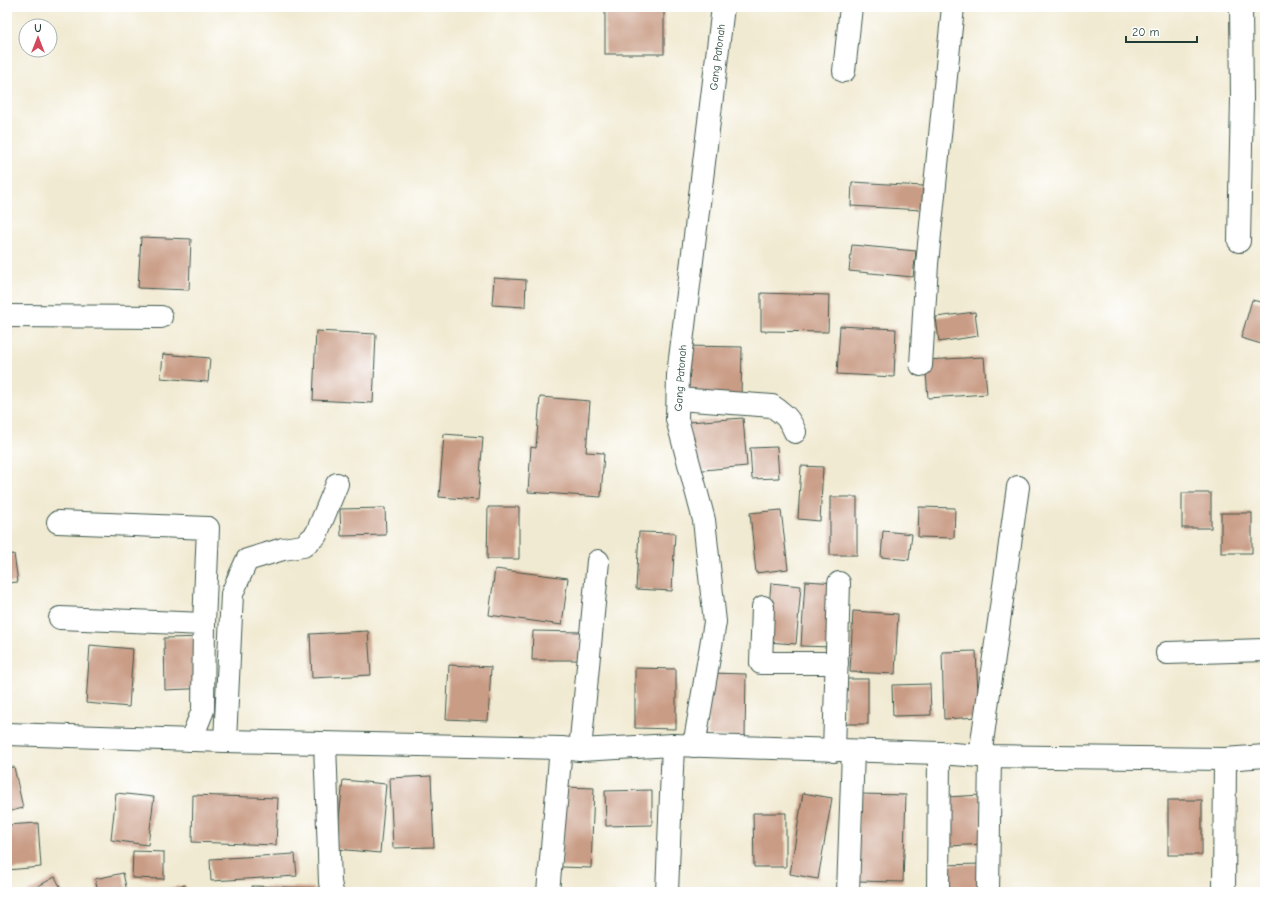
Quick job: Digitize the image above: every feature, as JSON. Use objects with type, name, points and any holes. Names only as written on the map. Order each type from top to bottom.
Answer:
[{"type":"street","name":"Gang Patonah","points":[[667,892],[683,746],[715,622],[704,520],[677,419],[678,375],[723,7]]},
{"type":"street","points":[[844,71],[851,7]]},
{"type":"street","points":[[921,365],[927,264],[953,7]]},
{"type":"street","points":[[1240,241],[1242,98],[1241,7]]},
{"type":"street","points":[[7,316],[161,317]]},
{"type":"street","points":[[678,399],[772,406],[785,414],[791,422],[795,432]]},
{"type":"street","points":[[225,741],[232,594],[243,567],[247,560],[256,556],[303,546],[310,542],[316,535],[337,484]]},
{"type":"street","points":[[988,892],[985,756],[1018,487]]},
{"type":"street","points":[[58,522],[208,528],[204,624],[203,710],[191,740]]},
{"type":"street","points":[[548,892],[598,561]]},
{"type":"street","points":[[839,583],[836,663],[843,751],[848,892]]},
{"type":"street","points":[[762,607],[761,663],[836,663]]},
{"type":"street","points":[[60,618],[204,624]]},
{"type":"street","points":[[1167,653],[1265,650]]},
{"type":"street","points":[[7,734],[325,744],[570,749],[683,746],[939,753],[985,756],[1224,759],[1265,756]]},
{"type":"street","points":[[325,744],[330,882],[332,892]]},
{"type":"street","points":[[938,892],[939,753]]},
{"type":"street","points":[[1224,759],[1224,892]]},
{"type":"building","points":[[605,7],[664,7],[664,54],[605,54]]},
{"type":"building","points":[[852,182],[923,186],[922,210],[851,206]]},
{"type":"building","points":[[141,237],[191,239],[189,290],[138,288]]},
{"type":"building","points":[[852,245],[916,251],[913,277],[849,271]]},
{"type":"building","points":[[494,278],[526,280],[525,307],[492,305]]},
{"type":"building","points":[[761,293],[829,295],[828,332],[761,331]]},
{"type":"building","points":[[1252,300],[1265,303],[1265,345],[1241,338]]},
{"type":"building","points":[[975,312],[978,336],[939,342],[936,317]]},
{"type":"building","points":[[840,326],[896,329],[894,377],[837,374]]},
{"type":"building","points":[[316,331],[376,334],[373,403],[313,400]]},
{"type":"building","points":[[685,346],[742,347],[741,396],[684,394]]},
{"type":"building","points":[[163,354],[210,358],[208,382],[161,378]]},
{"type":"building","points":[[984,357],[987,394],[928,398],[925,360]]},
{"type":"building","points":[[540,397],[590,401],[586,452],[604,453],[601,497],[528,492],[531,447],[536,448]]},
{"type":"building","points":[[743,418],[747,466],[693,471],[689,422]]},
{"type":"building","points":[[444,434],[483,437],[478,500],[439,497]]},
{"type":"building","points":[[777,447],[779,478],[752,479],[750,448]]},
{"type":"building","points":[[801,466],[823,467],[820,521],[798,519]]},
{"type":"building","points":[[1182,493],[1211,493],[1211,528],[1182,528]]},
{"type":"building","points":[[830,497],[857,497],[857,555],[830,555]]},
{"type":"building","points":[[488,507],[519,507],[519,559],[487,559]]},
{"type":"building","points":[[919,507],[955,508],[954,538],[918,537]]},
{"type":"building","points":[[385,508],[386,535],[341,536],[340,509]]},
{"type":"building","points":[[781,510],[788,569],[756,573],[750,513]]},
{"type":"building","points":[[1221,513],[1252,513],[1252,553],[1221,553]]},
{"type":"building","points":[[883,531],[912,534],[909,560],[881,557]]},
{"type":"building","points":[[639,532],[675,533],[672,591],[636,589]]},
{"type":"building","points":[[14,554],[18,582],[7,583],[7,555]]},
{"type":"building","points":[[495,569],[568,578],[562,625],[489,615]]},
{"type":"building","points":[[805,581],[837,583],[833,647],[801,646]]},
{"type":"building","points":[[771,583],[801,586],[796,644],[766,642]]},
{"type":"building","points":[[853,611],[898,614],[895,674],[850,672]]},
{"type":"building","points":[[368,631],[371,675],[312,678],[310,634]]},
{"type":"building","points":[[533,631],[580,632],[580,660],[532,660]]},
{"type":"building","points":[[210,637],[212,688],[165,690],[164,638]]},
{"type":"building","points":[[90,645],[133,649],[129,707],[86,703]]},
{"type":"building","points":[[976,651],[979,717],[944,719],[942,652]]},
{"type":"building","points":[[449,665],[491,667],[488,721],[446,719]]},
{"type":"building","points":[[635,668],[676,669],[676,729],[635,728]]},
{"type":"building","points":[[709,673],[746,674],[745,737],[708,736]]},
{"type":"building","points":[[845,679],[868,679],[868,724],[845,724]]},
{"type":"building","points":[[930,684],[931,715],[893,716],[892,685]]},
{"type":"building","points":[[14,767],[23,808],[7,812],[7,768]]},
{"type":"building","points":[[431,776],[434,847],[393,848],[390,778]]},
{"type":"building","points":[[343,780],[386,784],[380,853],[336,849]]},
{"type":"building","points":[[565,787],[594,788],[591,868],[561,867]]},
{"type":"building","points":[[652,790],[652,825],[606,826],[605,791]]},
{"type":"building","points":[[116,793],[154,797],[148,845],[111,840]]},
{"type":"building","points":[[803,793],[832,798],[818,879],[790,874]]},
{"type":"building","points":[[859,794],[906,795],[903,882],[856,881]]},
{"type":"building","points":[[193,795],[278,798],[276,845],[192,842]]},
{"type":"building","points":[[981,795],[983,844],[950,846],[947,797]]},
{"type":"building","points":[[1168,800],[1202,800],[1202,855],[1168,855]]},
{"type":"building","points":[[753,813],[786,813],[786,867],[754,867]]},
{"type":"building","points":[[38,823],[41,867],[7,870],[7,825]]},
{"type":"building","points":[[133,851],[164,852],[164,879],[132,878]]},
{"type":"building","points":[[295,854],[297,876],[211,881],[210,859]]},
{"type":"building","points":[[982,864],[982,892],[941,892],[940,865]]},
{"type":"building","points":[[123,873],[127,892],[98,892],[95,879]]},
{"type":"building","points":[[55,877],[63,892],[27,892]]},
{"type":"building","points":[[185,885],[187,892],[155,892],[155,891]]},
{"type":"building","points":[[252,886],[314,888],[314,892],[252,892]]}]
